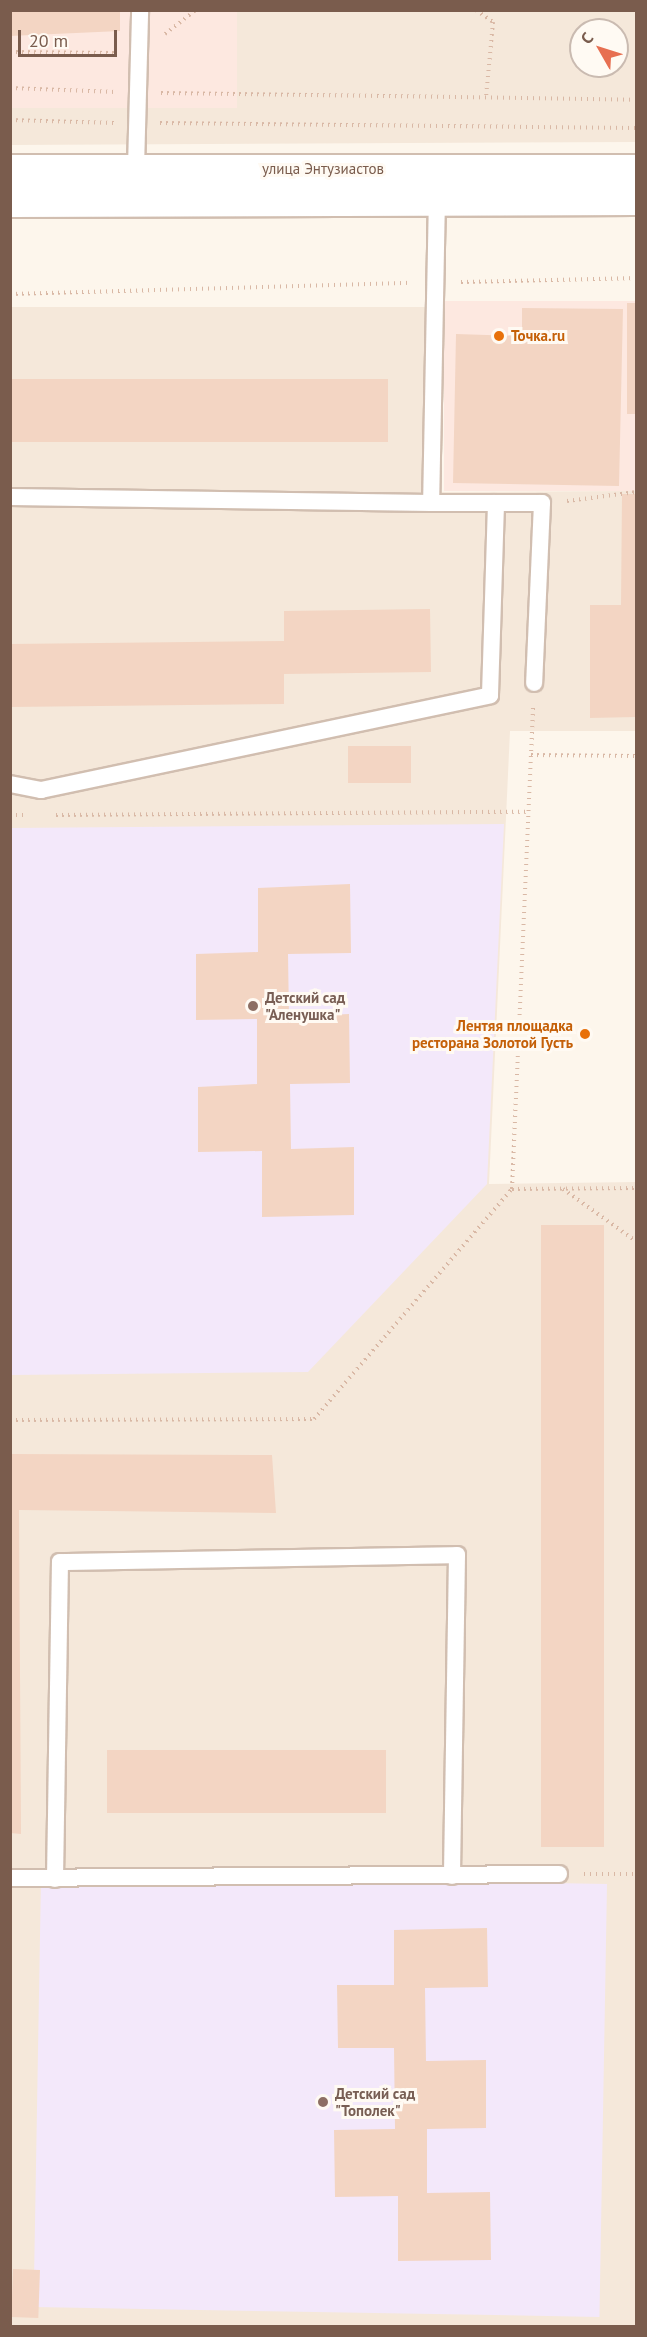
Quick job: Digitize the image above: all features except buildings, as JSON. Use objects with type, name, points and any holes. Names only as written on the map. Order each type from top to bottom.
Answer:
[{"type":"street","name":"улица Энтузиастов","points":[[10,171],[136,168],[636,171]]},
{"type":"street","points":[[10,200],[437,196],[636,198]]},
{"type":"lane","points":[[136,168],[140,10]]},
{"type":"lane","points":[[431,503],[437,196]]},
{"type":"lane","points":[[10,497],[542,503],[534,683]]},
{"type":"lane","points":[[10,784],[41,790],[490,695],[496,503]]},
{"type":"lane","points":[[55,1879],[60,1562],[457,1555],[452,1876]]},
{"type":"lane","points":[[10,1878],[559,1874]]},
{"type":"path","points":[[10,52],[139,54],[196,10]]},
{"type":"path","points":[[476,10],[493,22],[486,98]]},
{"type":"path","points":[[10,88],[139,93],[636,100]]},
{"type":"path","points":[[10,120],[636,128]]},
{"type":"path","points":[[10,294],[636,278]]},
{"type":"path","points":[[542,503],[636,492]]},
{"type":"path","points":[[10,1420],[314,1419],[512,1189],[534,683]]},
{"type":"path","points":[[531,755],[636,756]]},
{"type":"path","points":[[46,814],[529,812]]},
{"type":"path","points":[[10,815],[34,815]]},
{"type":"path","points":[[562,1188],[636,1241]]},
{"type":"path","points":[[512,1189],[636,1188]]},
{"type":"path","points":[[559,1874],[636,1874]]},
{"type":"shaded area","points":[[10,11],[636,11],[636,142],[11,145]]},
{"type":"shaded area","points":[[11,11],[237,11],[237,108],[11,108]]},
{"type":"shaded area","points":[[444,301],[636,301],[636,491],[444,491]]},
{"type":"shaded area","points":[[10,307],[444,307],[441,492],[636,491],[636,731],[510,731],[489,1184],[636,1182],[636,2326],[11,2326]]},
{"type":"shaded area","name":"Детский сад \"Аленушка\"","points":[[504,824],[487,1184],[308,1372],[11,1375],[10,828]]},
{"type":"shaded area","name":"Детский сад \"Тополек\"","points":[[41,1874],[607,1884],[599,2317],[34,2307]]},
{"type":"place","name":"Точка.ru","points":[[499,336]]},
{"type":"place","name":"Детский сад \"Аленушка\"","points":[[253,1006]]},
{"type":"place","name":"Лентяя площадка ресторана Золотой Густь","points":[[585,1034]]},
{"type":"place","name":"Детский сад \"Тополек\"","points":[[323,2102]]}]
